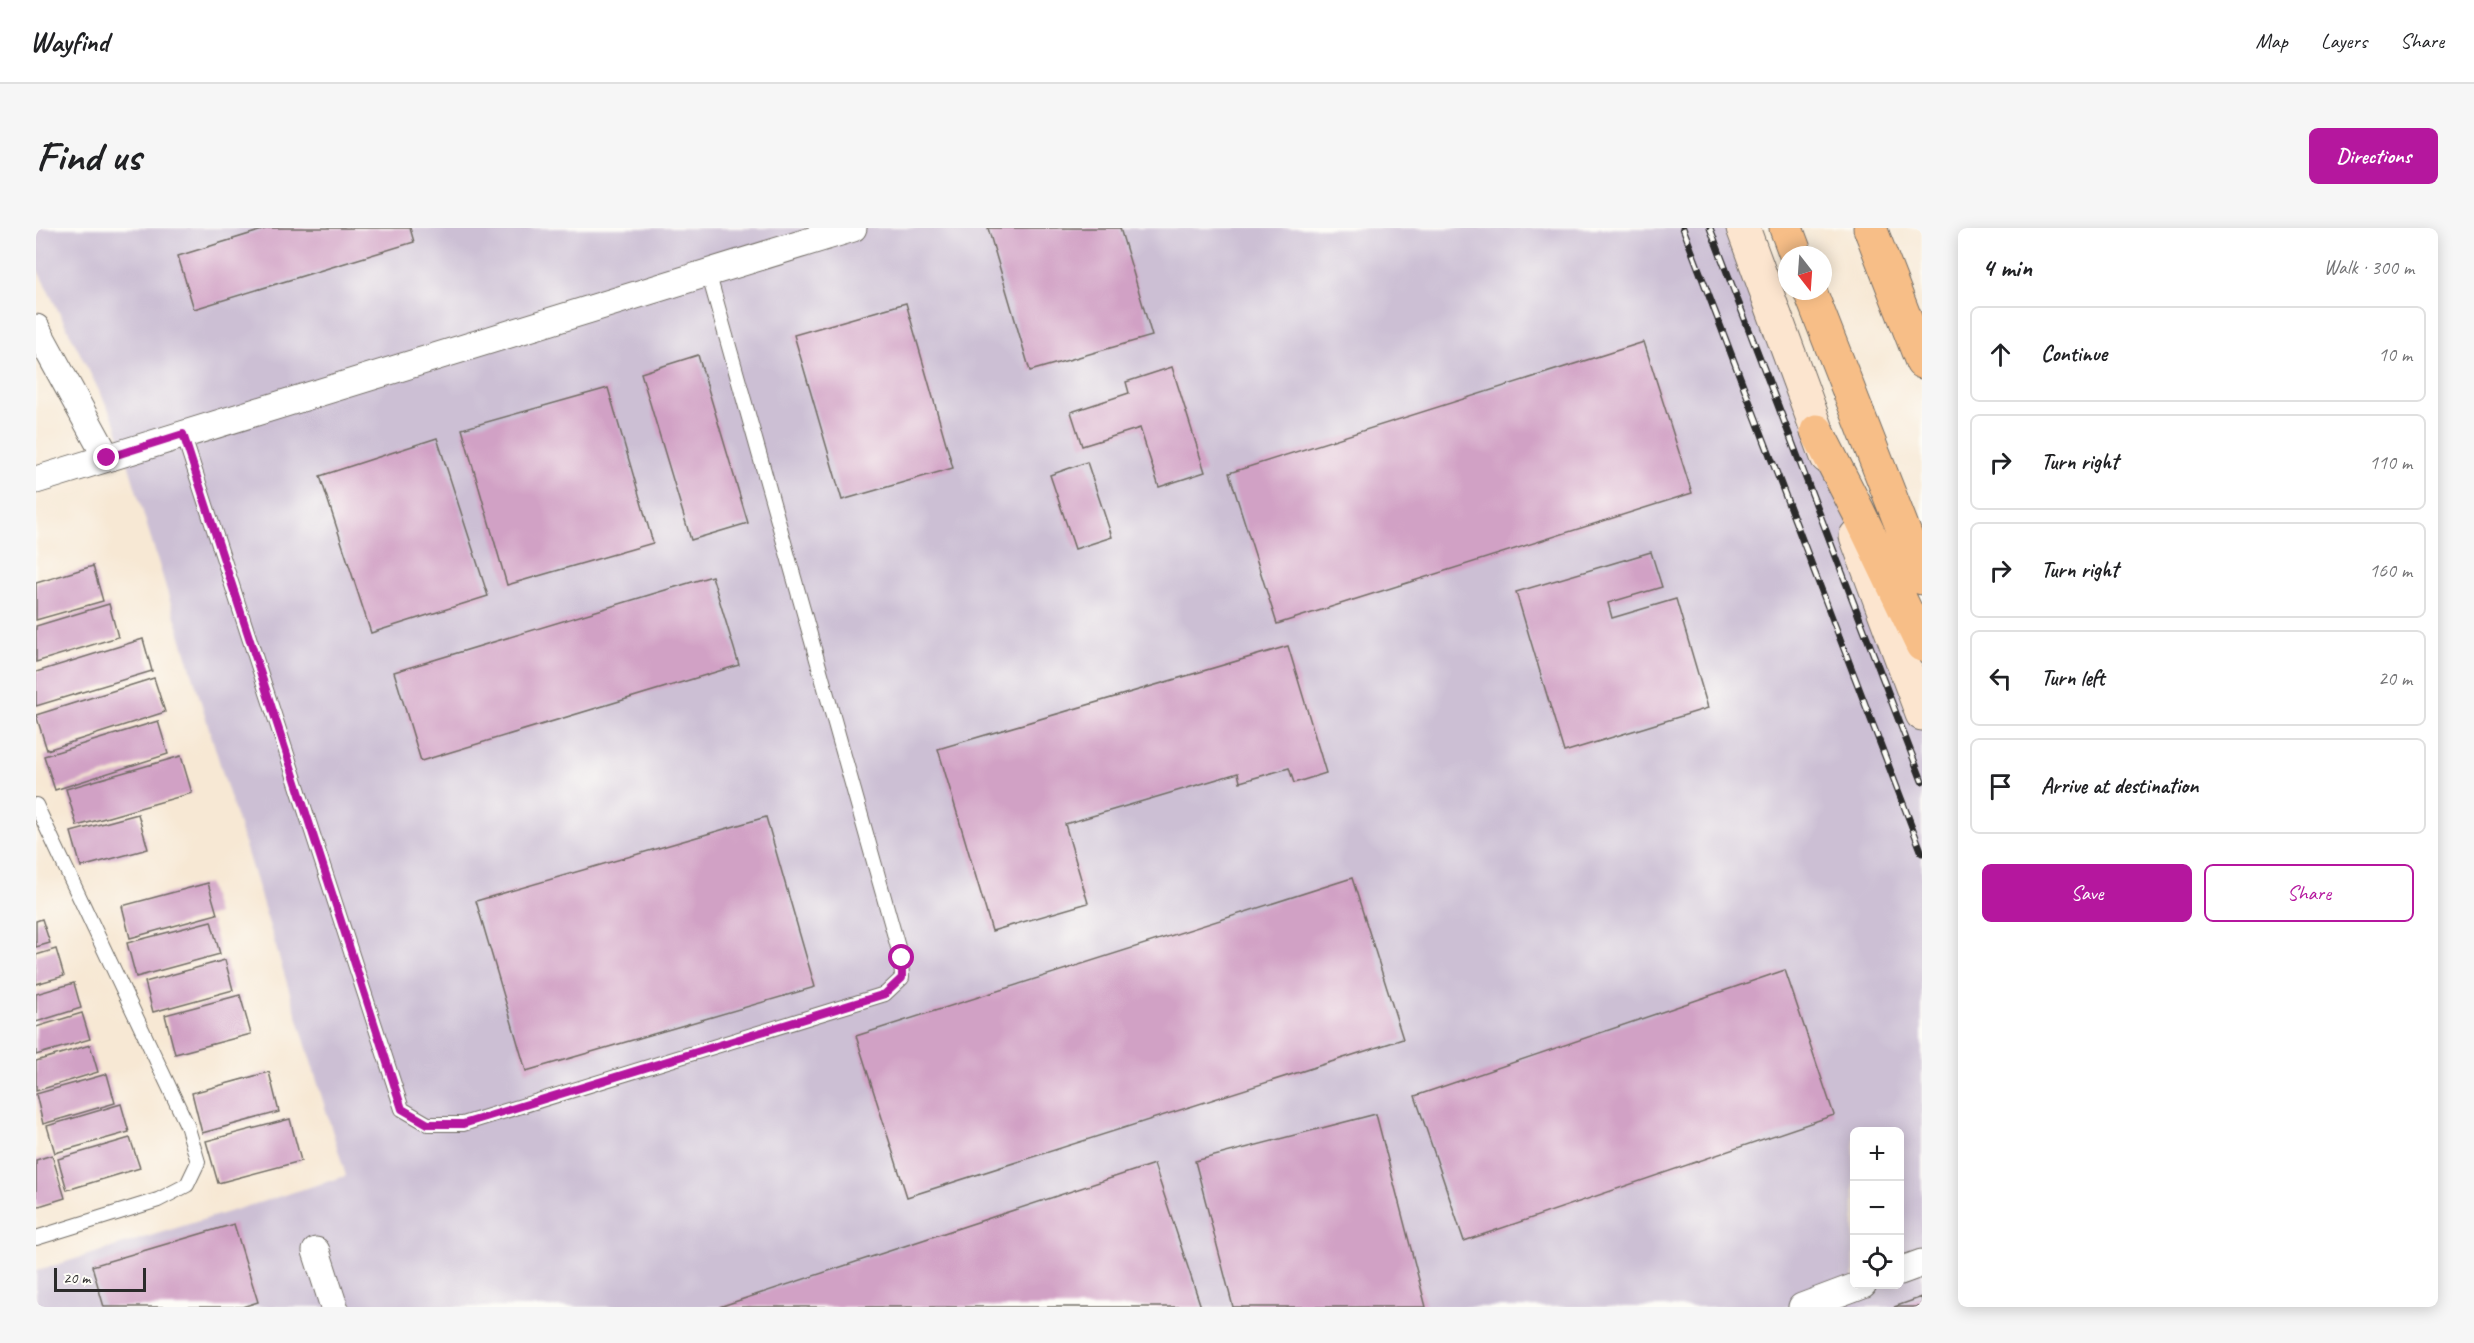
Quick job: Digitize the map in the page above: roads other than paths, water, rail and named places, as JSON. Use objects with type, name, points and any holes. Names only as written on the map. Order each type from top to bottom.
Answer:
[{"type":"highway","points":[[1786,228],[1793,246]]},
{"type":"highway","points":[[1870,228],[1922,362]]},
{"type":"highway","points":[[1814,300],[1922,578]]},
{"type":"highway","points":[[1817,431],[1922,645]]},
{"type":"main road","points":[[1743,228],[1922,714]]},
{"type":"street","points":[[36,480],[853,228]]},
{"type":"street","points":[[36,328],[107,458]]},
{"type":"street","points":[[316,1251],[334,1307]]},
{"type":"street","points":[[1904,1269],[1922,1263]]},
{"type":"street","points":[[1802,1307],[1850,1289]]},
{"type":"lane","points":[[183,434],[402,1109],[428,1124],[463,1124],[874,998],[885,994],[902,978],[902,958],[708,272]]},
{"type":"lane","points":[[36,805],[187,1125],[198,1162],[187,1185],[158,1200],[36,1238]]},
{"type":"railway","points":[[1683,228],[1922,853]]},
{"type":"railway","points":[[1710,228],[1922,781]]}]
